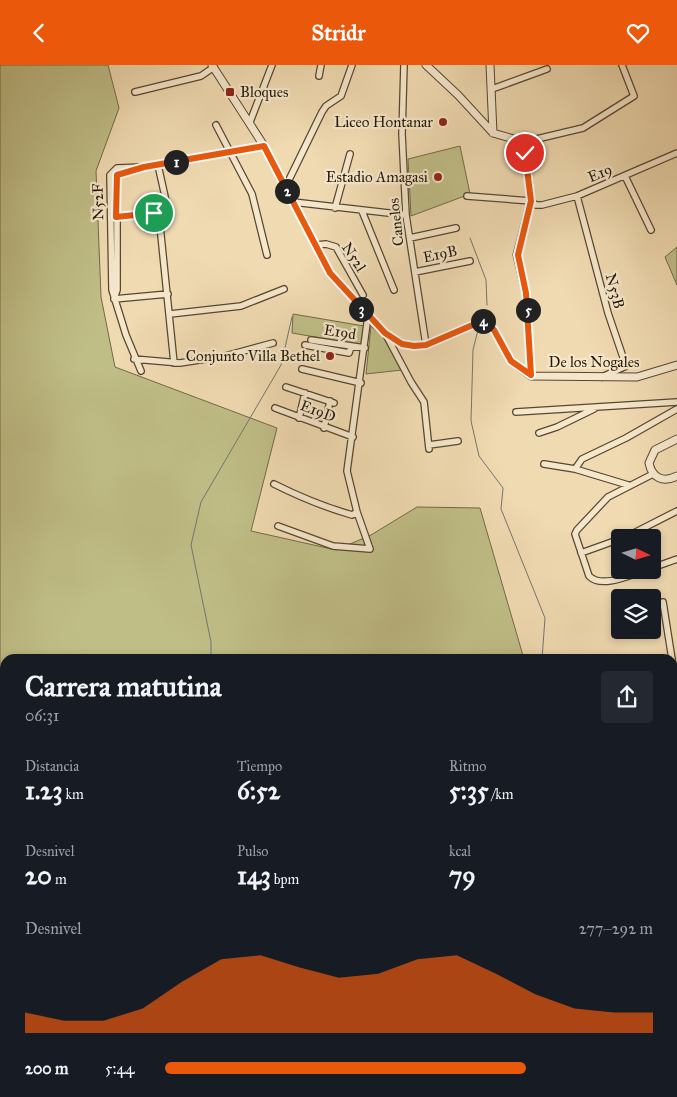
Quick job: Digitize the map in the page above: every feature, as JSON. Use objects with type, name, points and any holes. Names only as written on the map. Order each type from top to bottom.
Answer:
[{"type":"street","points":[[250,122],[272,65]]},
{"type":"street","points":[[318,76],[321,65]]},
{"type":"street","points":[[286,187],[322,112],[341,96],[351,65]]},
{"type":"street","name":"Canelos","points":[[404,65],[402,134],[406,215],[426,345]]},
{"type":"street","points":[[426,65],[458,95],[493,133],[524,142],[583,128],[634,96],[622,65]]},
{"type":"street","points":[[490,65],[493,133]]},
{"type":"street","points":[[135,92],[201,76],[213,66]]},
{"type":"street","name":"De los Nogales","points":[[213,66],[264,146],[330,273],[385,333],[402,344],[426,345],[482,321],[494,330],[511,361],[531,375],[636,377],[677,365]]},
{"type":"street","points":[[492,89],[547,69]]},
{"type":"street","points":[[216,125],[252,194],[267,255]]},
{"type":"street","points":[[524,142],[531,201],[518,255],[526,293],[531,375]]},
{"type":"street","points":[[144,167],[264,146]]},
{"type":"street","name":"E19","points":[[467,196],[531,201],[536,205],[542,205],[577,196],[677,153]]},
{"type":"street","points":[[335,208],[350,154]]},
{"type":"street","points":[[158,165],[166,201]]},
{"type":"street","points":[[117,167],[117,175]]},
{"type":"street","name":"N52F","points":[[114,218],[110,175],[117,167],[144,167]]},
{"type":"street","name":"N52F","points":[[141,371],[134,359],[112,290],[117,175],[144,167]]},
{"type":"street","points":[[625,175],[651,229]]},
{"type":"street","name":"N53B","points":[[577,196],[608,313],[626,366],[602,377]]},
{"type":"street","points":[[293,202],[406,215]]},
{"type":"street","points":[[362,211],[394,290]]},
{"type":"street","points":[[114,218],[154,213],[159,216],[174,363]]},
{"type":"street","points":[[410,238],[456,228]]},
{"type":"street","name":"N52l","points":[[316,245],[326,244],[336,247],[363,295]]},
{"type":"street","name":"E19B","points":[[415,273],[470,261]]},
{"type":"street","points":[[170,314],[241,306],[284,289]]},
{"type":"street","points":[[114,299],[168,294]]},
{"type":"street","points":[[278,526],[333,546],[370,549],[347,477],[361,383],[368,316]]},
{"type":"street","points":[[385,333],[424,402],[429,447],[458,441]]},
{"type":"street","name":"E19d","points":[[311,340],[365,348]]},
{"type":"street","points":[[134,359],[174,363],[225,357],[273,343]]},
{"type":"street","points":[[305,345],[349,353],[351,347]]},
{"type":"street","points":[[302,369],[361,383]]},
{"type":"street","points":[[286,387],[332,402],[324,428]]},
{"type":"street","points":[[299,418],[306,393]]},
{"type":"street","points":[[516,412],[677,402]]},
{"type":"street","points":[[539,433],[557,427],[599,406]]},
{"type":"street","name":"E19D","points":[[274,408],[324,428],[353,437]]},
{"type":"street","points":[[574,469],[582,459],[626,438],[677,409]]},
{"type":"street","points":[[677,439],[654,452],[649,463],[653,473],[660,479],[677,477]]},
{"type":"street","points":[[544,464],[574,469],[628,485]]},
{"type":"street","points":[[616,579],[603,581],[594,580],[589,576],[575,536],[577,529],[604,500],[628,485],[653,473]]},
{"type":"street","points":[[274,484],[302,499],[327,508],[352,515],[357,512]]},
{"type":"street","points":[[642,529],[677,511]]},
{"type":"street","points":[[581,553],[611,542]]},
{"type":"street","points":[[661,564],[677,559]]},
{"type":"street","points":[[663,602],[672,654]]},
{"type":"shaded area","points":[[0,65],[108,65],[119,108],[96,171],[101,297],[115,367],[277,428],[251,531],[336,550],[371,535],[417,507],[480,508],[523,654],[0,654]]},
{"type":"shaded area","name":"Estadio Amagasi","points":[[460,146],[470,194],[411,216],[408,159]]},
{"type":"shaded area","points":[[677,247],[677,285],[665,257]]},
{"type":"shaded area","points":[[293,314],[364,326],[362,345],[292,333]]},
{"type":"shaded area","points":[[371,326],[383,337],[402,370],[366,374]]},
{"type":"waterway","points":[[470,238],[486,280],[487,305]]},
{"type":"waterway","points":[[211,654],[211,642],[191,545],[201,502],[281,365],[292,317]]},
{"type":"waterway","points":[[479,326],[473,350],[471,421],[479,456],[503,488],[501,509],[545,618],[542,654]]},
{"type":"place","name":"Bloques","points":[[230,92]]},
{"type":"place","name":"Liceo Hontanar","points":[[443,122]]},
{"type":"place","name":"Estadio Amagasi","points":[[438,177]]},
{"type":"place","name":"Conjunto Villa Bethel","points":[[330,356]]},
{"type":"route","points":[[154,213],[116,217],[117,175],[144,167],[264,146],[330,273],[385,333],[402,344],[426,345],[482,321],[489,324],[494,330],[511,361],[519,369],[531,375],[526,293],[518,261],[519,248],[531,201],[525,153]]}]
